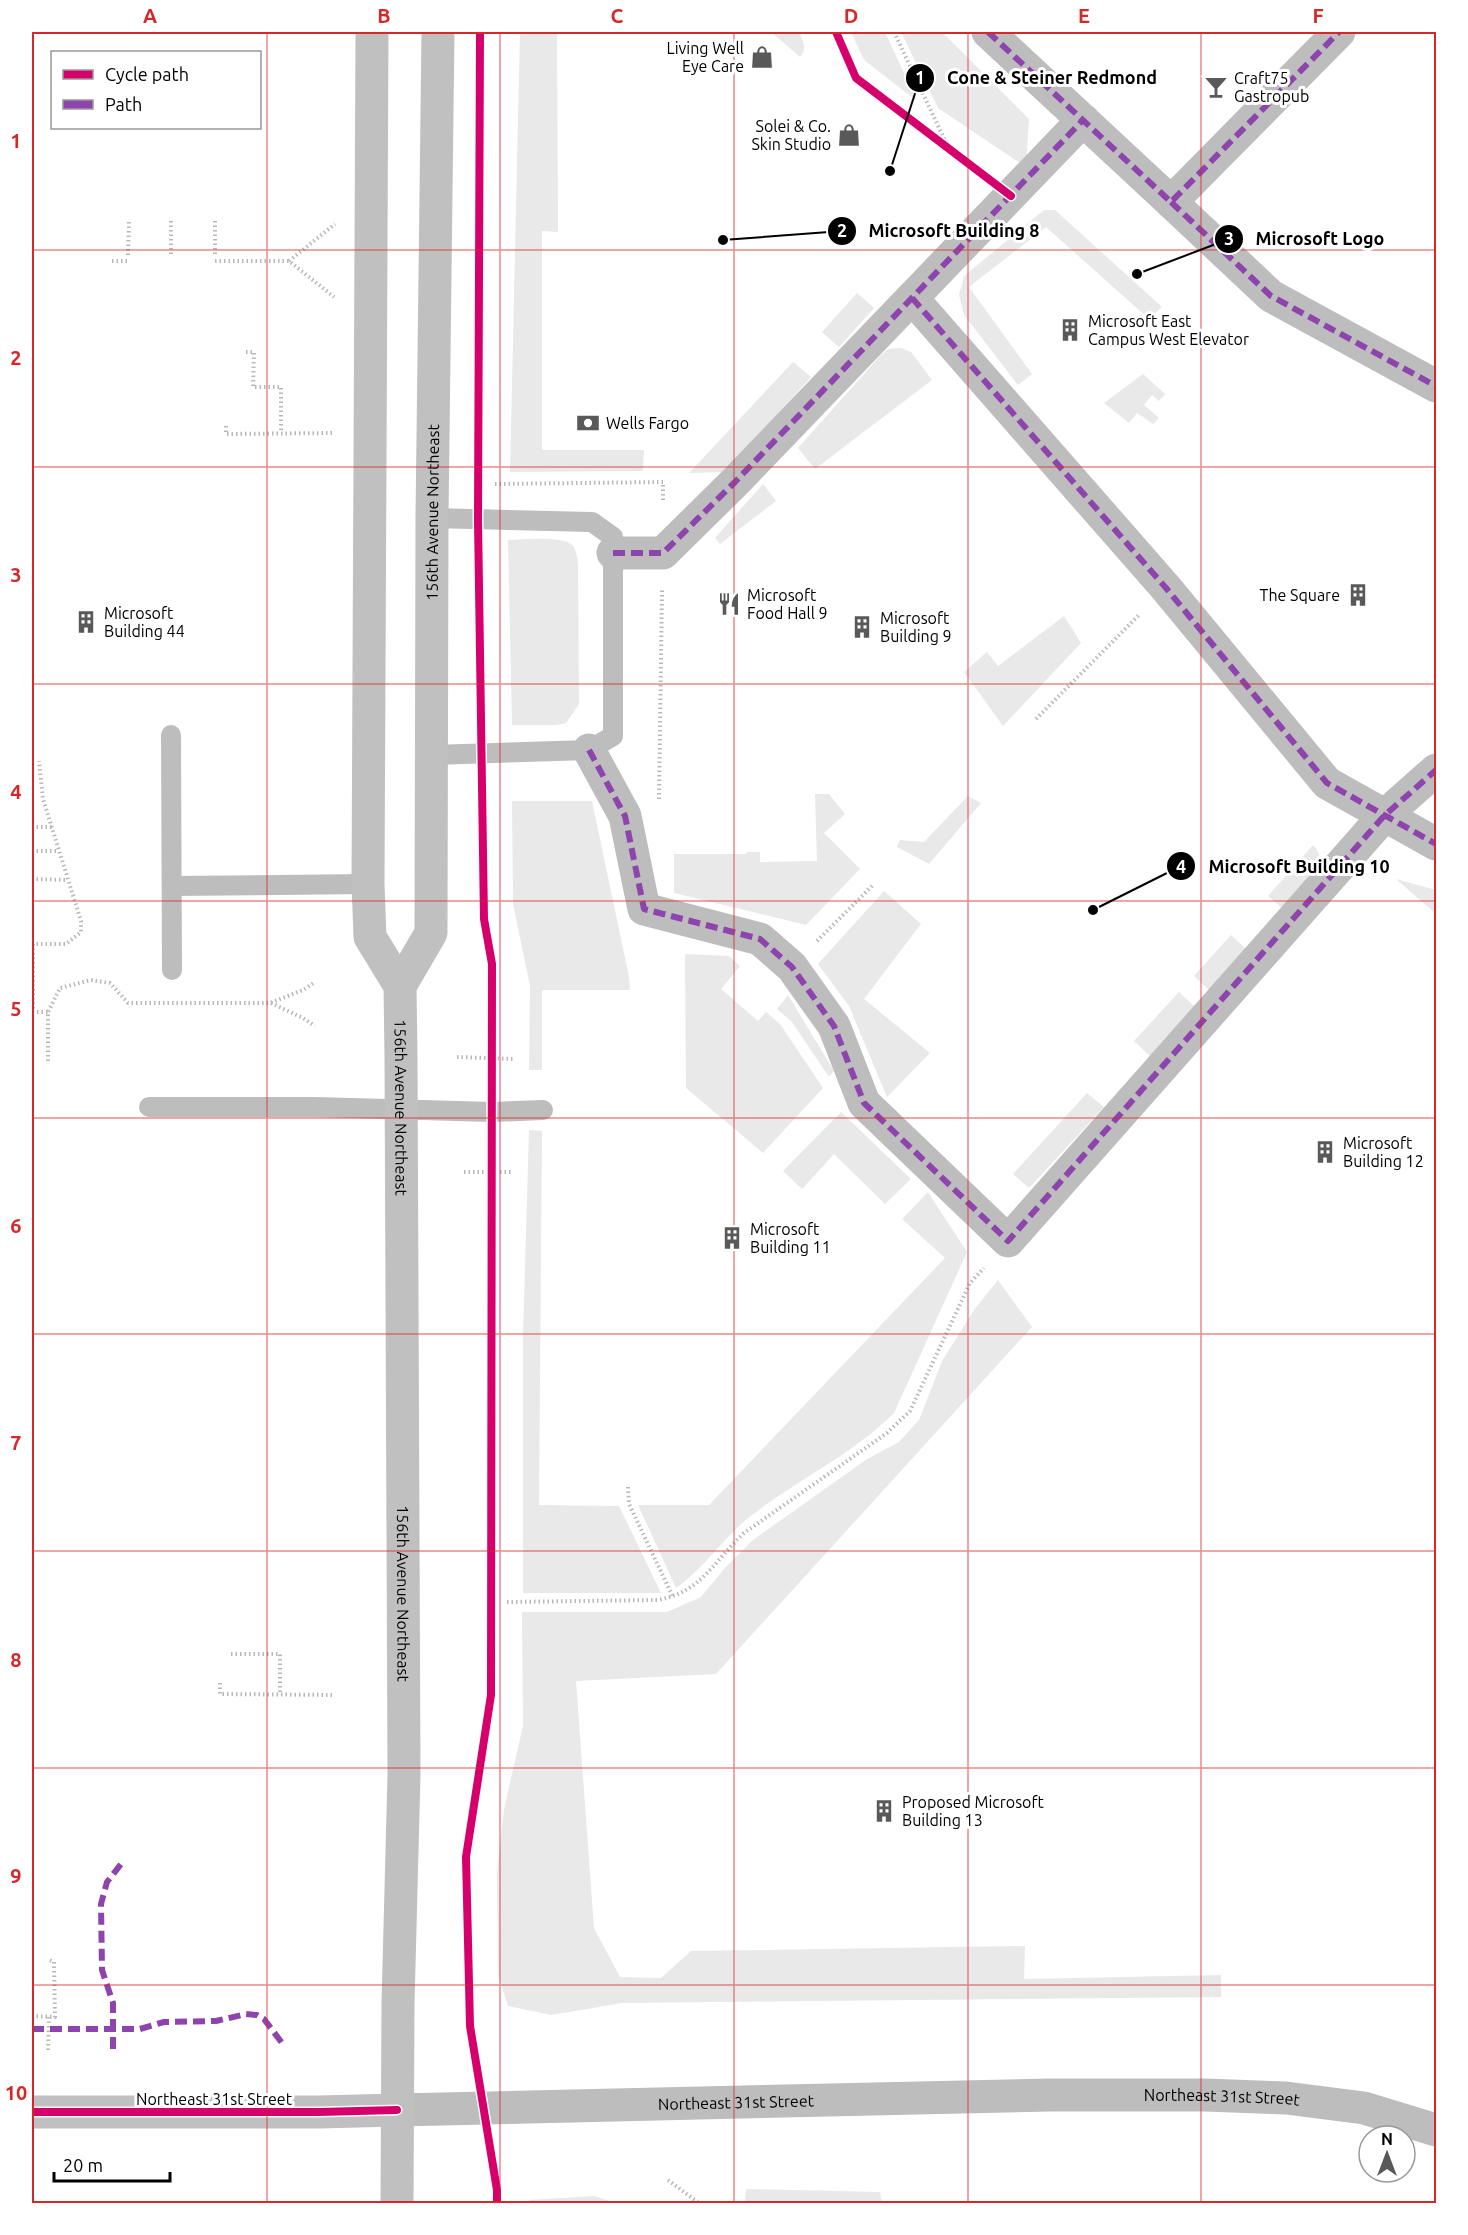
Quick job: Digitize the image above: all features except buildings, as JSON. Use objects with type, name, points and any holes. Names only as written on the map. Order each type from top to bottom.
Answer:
[{"type":"main road","points":[[372,32],[368,884],[370,937],[400,986]]},
{"type":"main road","name":"156th Avenue Northeast","points":[[397,2204],[398,2004],[404,1775],[400,986],[431,933],[432,518],[438,32]]},
{"type":"main road","name":"Northeast 31st Street","points":[[32,2112],[397,2110]]},
{"type":"street","points":[[988,32],[1271,296],[1437,386]]},
{"type":"street","points":[[1171,202],[1339,32]]},
{"type":"street","points":[[613,553],[663,553],[735,482],[1083,120]]},
{"type":"street","points":[[912,298],[1166,588],[1327,783],[1437,844]]},
{"type":"street","points":[[589,750],[625,816],[644,909],[760,939],[792,967],[834,1026],[864,1103],[1008,1241],[1384,816],[1437,770]]},
{"type":"street","name":"Northeast 31st Street","points":[[397,2110],[1050,2095],[1205,2095],[1286,2098],[1364,2108],[1437,2130]]},
{"type":"lane","points":[[432,518],[592,522],[613,537],[613,736],[589,750],[432,755]]},
{"type":"lane","points":[[171,735],[172,970]]},
{"type":"lane","points":[[172,886],[368,884]]},
{"type":"lane","points":[[149,1107],[401,1108],[492,1112],[543,1110]]},
{"type":"path","points":[[894,32],[949,149]]},
{"type":"path","points":[[930,135],[957,156]]},
{"type":"path","points":[[128,255],[129,221]]},
{"type":"path","points":[[171,221],[171,254]]},
{"type":"path","points":[[216,221],[216,255]]},
{"type":"path","points":[[216,261],[289,261],[339,221]]},
{"type":"path","points":[[112,261],[128,261]]},
{"type":"path","points":[[289,261],[339,301]]},
{"type":"path","points":[[246,352],[254,352],[253,387],[281,387],[281,433]]},
{"type":"path","points":[[225,426],[225,434],[338,433]]},
{"type":"path","points":[[659,800],[663,553]]},
{"type":"path","points":[[1036,719],[1166,588]]},
{"type":"path","points":[[39,761],[43,800],[81,921],[81,932],[66,944],[32,944],[33,1012],[48,1012]]},
{"type":"path","points":[[32,827],[52,827]]},
{"type":"path","points":[[32,851],[59,851]]},
{"type":"path","points":[[32,879],[68,880]]},
{"type":"path","points":[[825,934],[874,884]]},
{"type":"path","points":[[48,1061],[48,1012],[60,987],[91,980],[110,983],[128,1003],[270,1003],[303,990],[315,982]]},
{"type":"path","points":[[270,1003],[315,1026]]},
{"type":"path","points":[[491,1048],[492,1182]]},
{"type":"path","points":[[456,1057],[514,1059]]},
{"type":"path","points":[[464,1172],[512,1172]]},
{"type":"path","points":[[507,1602],[657,1600],[673,1597],[699,1582],[744,1533],[887,1433],[910,1411],[970,1283],[1008,1241]]},
{"type":"path","points":[[628,1487],[629,1504],[673,1597]]},
{"type":"path","points":[[231,1654],[280,1654],[280,1694]]},
{"type":"path","points":[[220,1683],[220,1694],[333,1695]]},
{"type":"path","points":[[32,2016],[55,2017],[54,1962],[49,1960]]},
{"type":"path","points":[[48,2050],[49,2016]]},
{"type":"path","points":[[668,2180],[700,2204]]},
{"type":"shaded area","points":[[520,32],[557,32],[558,232],[542,231],[542,450],[644,450],[643,471],[510,472]]},
{"type":"shaded area","points":[[771,32],[799,32],[804,45],[804,51],[800,57]]},
{"type":"shaded area","points":[[851,32],[885,32],[917,101],[864,60]]},
{"type":"shaded area","points":[[901,32],[942,32],[1029,119],[1026,167],[938,108]]},
{"type":"shaded area","points":[[1044,210],[1055,210],[1162,307],[1149,319],[1046,227],[969,287],[1032,374],[1018,385],[964,315],[959,295],[964,276]]},
{"type":"shaded area","points":[[857,293],[874,308],[839,347],[822,332]]},
{"type":"shaded area","points":[[901,348],[911,352],[932,380],[815,469],[798,448],[880,356],[888,349]]},
{"type":"shaded area","points":[[793,362],[811,377],[726,472],[689,473]]},
{"type":"shaded area","points":[[1143,374],[1165,394],[1159,401],[1152,395],[1144,405],[1159,418],[1153,424],[1137,413],[1129,423],[1104,403]]},
{"type":"shaded area","points":[[763,484],[776,501],[720,544],[715,538]]},
{"type":"shaded area","points":[[508,540],[561,540],[573,546],[576,553],[579,704],[566,723],[512,725]]},
{"type":"shaded area","points":[[1064,616],[1081,643],[1003,726],[964,672],[987,652],[998,666]]},
{"type":"shaded area","points":[[815,794],[829,794],[845,814],[824,833],[860,869],[806,925],[674,893],[674,854],[760,852],[760,862],[817,861]]},
{"type":"shaded area","points":[[968,796],[981,803],[929,864],[897,847],[900,840],[924,842]]},
{"type":"shaded area","points":[[512,801],[592,801],[629,977],[630,990],[542,990],[542,1070],[529,1070],[530,986],[513,904]]},
{"type":"shaded area","points":[[1313,845],[1319,854],[1318,871],[1313,880],[1283,909],[1268,896]]},
{"type":"shaded area","points":[[1396,879],[1436,890],[1436,914]]},
{"type":"shaded area","points":[[884,891],[921,924],[864,999],[930,1053],[887,1097],[849,1006],[818,964]]},
{"type":"shaded area","points":[[1231,935],[1247,950],[1209,990],[1194,976]]},
{"type":"shaded area","points":[[685,954],[729,956],[740,966],[721,989],[758,1021],[766,1012],[780,1024],[823,1088],[763,1153],[686,1088]]},
{"type":"shaded area","points":[[1179,992],[1195,1007],[1151,1057],[1134,1041]]},
{"type":"shaded area","points":[[788,995],[834,1071],[829,1077],[792,1022],[777,1009]]},
{"type":"shaded area","points":[[1087,1093],[1104,1107],[1029,1188],[1013,1174]]},
{"type":"shaded area","points":[[841,1112],[911,1179],[885,1204],[834,1154],[802,1189],[783,1171]]},
{"type":"shaded area","points":[[529,1130],[542,1131],[539,1505],[619,1506],[661,1593],[523,1593],[523,1336]]},
{"type":"shaded area","points":[[928,1192],[967,1252],[894,1413],[861,1441],[742,1523],[696,1571],[676,1588],[638,1505],[709,1505],[945,1258],[902,1219]]},
{"type":"shaded area","points":[[998,1280],[1032,1327],[716,1674],[576,1681],[594,1928],[620,1977],[661,1978],[691,1951],[1025,1946],[1024,1979],[1221,1975],[1221,1997],[622,2003],[551,2015],[508,2006],[498,1975],[497,1872],[504,1809],[523,1726],[522,1612],[667,1612],[701,1597],[724,1569],[753,1540],[867,1459],[899,1442],[919,1420],[942,1361],[974,1310]]},
{"type":"shaded area","points":[[746,2189],[880,2192],[882,2203],[745,2203]]},
{"type":"shaded area","points":[[595,2196],[615,2203],[529,2203],[529,2200]]},
{"type":"marked path","points":[[988,32],[1171,202],[1339,32]]},
{"type":"marked path","points":[[613,553],[663,553],[735,482],[1083,120]]},
{"type":"marked path","points":[[1171,202],[1271,296],[1436,386]]},
{"type":"marked path","points":[[912,298],[1166,588],[1327,783],[1436,844]]},
{"type":"marked path","points":[[589,750],[625,816],[644,909],[760,939],[792,967],[834,1026],[864,1103],[1008,1241],[1384,816],[1436,770]]},
{"type":"marked path","points":[[113,2049],[113,2003],[102,1970],[101,1904],[107,1882],[121,1864]]},
{"type":"marked path","points":[[32,2029],[140,2029],[164,2022],[216,2021],[246,2014],[257,2015],[264,2019],[282,2043],[283,2048]]},
{"type":"cycle path","points":[[480,32],[478,520],[484,919],[492,964],[491,1695],[466,1857],[470,2026],[497,2190],[497,2204]]},
{"type":"cycle path","points":[[836,32],[856,78],[1011,196]]},
{"type":"cycle path","points":[[32,2112],[397,2110]]},
{"type":"place","name":"Living Well Eye Care","points":[[762,57]]},
{"type":"place","name":"Craft75 Gastropub","points":[[1216,87]]},
{"type":"place","name":"Solei & Co. Skin Studio","points":[[849,135]]},
{"type":"place","name":"Cone & Steiner Redmond","points":[[890,171]]},
{"type":"place","name":"Microsoft Building 8","points":[[723,240]]},
{"type":"place","name":"Microsoft Logo","points":[[1137,274]]},
{"type":"place","name":"Microsoft East Campus West Elevator","points":[[1070,330]]},
{"type":"place","name":"Wells Fargo","points":[[588,423]]},
{"type":"place","name":"The Square","points":[[1358,595]]},
{"type":"place","name":"Microsoft Food Hall 9","points":[[729,604]]},
{"type":"place","name":"Microsoft Building 44","points":[[86,622]]},
{"type":"place","name":"Microsoft Building 9","points":[[862,627]]},
{"type":"place","name":"Microsoft Building 10","points":[[1093,910]]},
{"type":"place","name":"Microsoft Building 12","points":[[1325,1152]]},
{"type":"place","name":"Microsoft Building 11","points":[[732,1238]]},
{"type":"place","name":"Proposed Microsoft Building 13","points":[[884,1811]]}]
